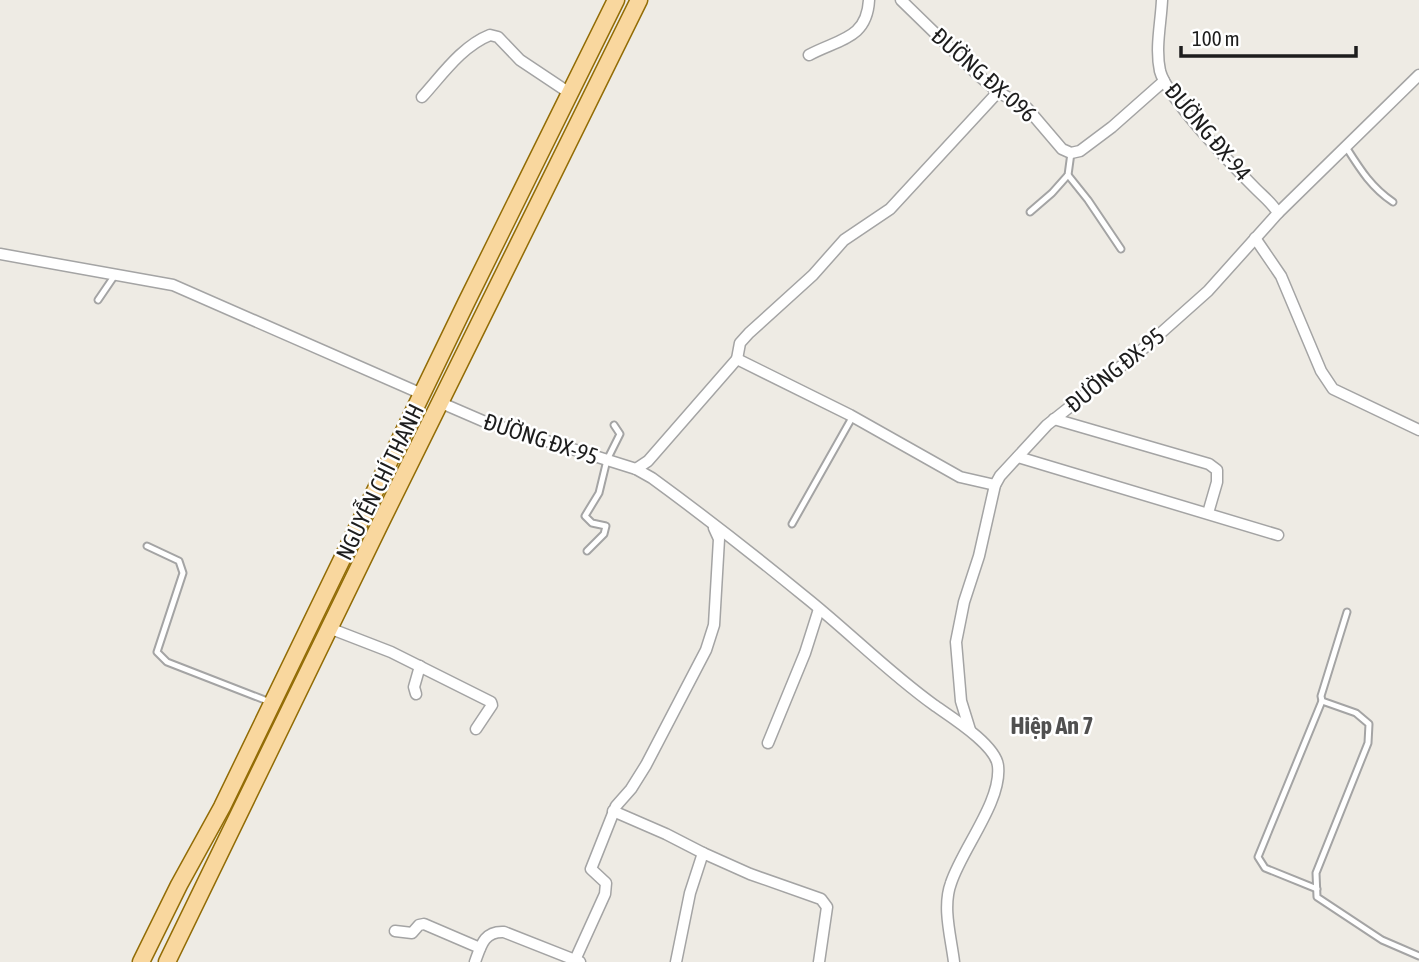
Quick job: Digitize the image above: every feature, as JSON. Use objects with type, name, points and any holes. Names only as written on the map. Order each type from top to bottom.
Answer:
[{"type":"main road","name":"NGUYỄN CHÍ THANH","points":[[141,962],[222,807],[616,0]]},
{"type":"main road","name":"NGUYỄN CHÍ THANH","points":[[167,962],[439,402],[639,0]]},
{"type":"main road","points":[[422,394],[439,402]]},
{"type":"main road","points":[[312,622],[329,628]]},
{"type":"main road","points":[[222,807],[239,815]]},
{"type":"street","points":[[809,55],[857,33],[868,16],[869,0]]},
{"type":"street","name":"ĐƯỜNG ĐX-096","points":[[901,0],[998,92],[1027,108],[1062,149],[1071,153]]},
{"type":"street","name":"ĐƯỜNG ĐX-94","points":[[1162,0],[1158,47],[1164,81],[1182,107],[1256,190],[1272,203],[1278,213]]},
{"type":"street","points":[[422,97],[461,54],[490,35],[498,37],[520,60],[571,94]]},
{"type":"street","name":"ĐƯỜNG ĐX-95","points":[[972,734],[961,701],[956,642],[995,485],[1000,476],[1054,419],[1144,348],[1208,290],[1278,213],[1419,76]]},
{"type":"street","points":[[1071,153],[1080,151],[1112,127],[1164,81]]},
{"type":"street","points":[[636,469],[648,461],[737,359],[740,343],[749,333],[813,275],[844,240],[890,209],[998,92]]},
{"type":"street","points":[[1255,238],[1281,276],[1316,360],[1333,389],[1419,430]]},
{"type":"street","points":[[0,254],[173,285],[422,394]]},
{"type":"street","points":[[737,359],[853,416],[960,477],[995,485]]},
{"type":"street","name":"ĐƯỜNG ĐX-95","points":[[439,402],[483,421],[636,469],[652,478],[819,609],[913,690],[972,734],[995,755],[999,765],[997,785],[950,885],[947,906],[954,962]]},
{"type":"street","points":[[1054,419],[1209,464],[1217,470],[1217,482],[1209,513]]},
{"type":"street","points":[[1018,457],[1278,535]]},
{"type":"street","points":[[475,962],[483,939],[494,931],[504,932],[578,961],[605,894],[607,883],[591,869],[613,811],[646,765],[705,650],[714,625],[719,539],[712,524]]},
{"type":"street","points":[[768,743],[805,653],[819,609]]},
{"type":"street","points":[[329,628],[420,666],[491,702],[492,705],[476,729]]},
{"type":"street","points":[[416,694],[414,687],[420,666]]},
{"type":"street","points":[[613,811],[750,874],[821,899],[827,907],[819,962]]},
{"type":"street","points":[[676,962],[690,893],[703,853]]},
{"type":"street","points":[[395,931],[412,933],[422,924],[480,948]]},
{"type":"lane","points":[[1346,147],[1364,177],[1393,202]]},
{"type":"lane","points":[[1030,212],[1068,175],[1071,153]]},
{"type":"lane","points":[[1068,175],[1121,249]]},
{"type":"lane","points":[[98,300],[116,275]]},
{"type":"lane","points":[[792,524],[853,416]]},
{"type":"lane","points":[[587,551],[604,534],[606,526],[592,523],[585,516],[599,493],[607,460],[620,434],[614,425]]},
{"type":"lane","points":[[147,546],[179,561],[183,566],[157,652],[161,657],[167,662],[273,703]]},
{"type":"lane","points":[[1317,889],[1265,868],[1258,857],[1293,766],[1322,701],[1324,679],[1348,612]]},
{"type":"lane","points":[[1322,701],[1356,713],[1369,724],[1368,743],[1316,873],[1317,897],[1382,940],[1419,956]]},
{"type":"district","name":"Hiệp An 7","points":[[1052,725]]}]
